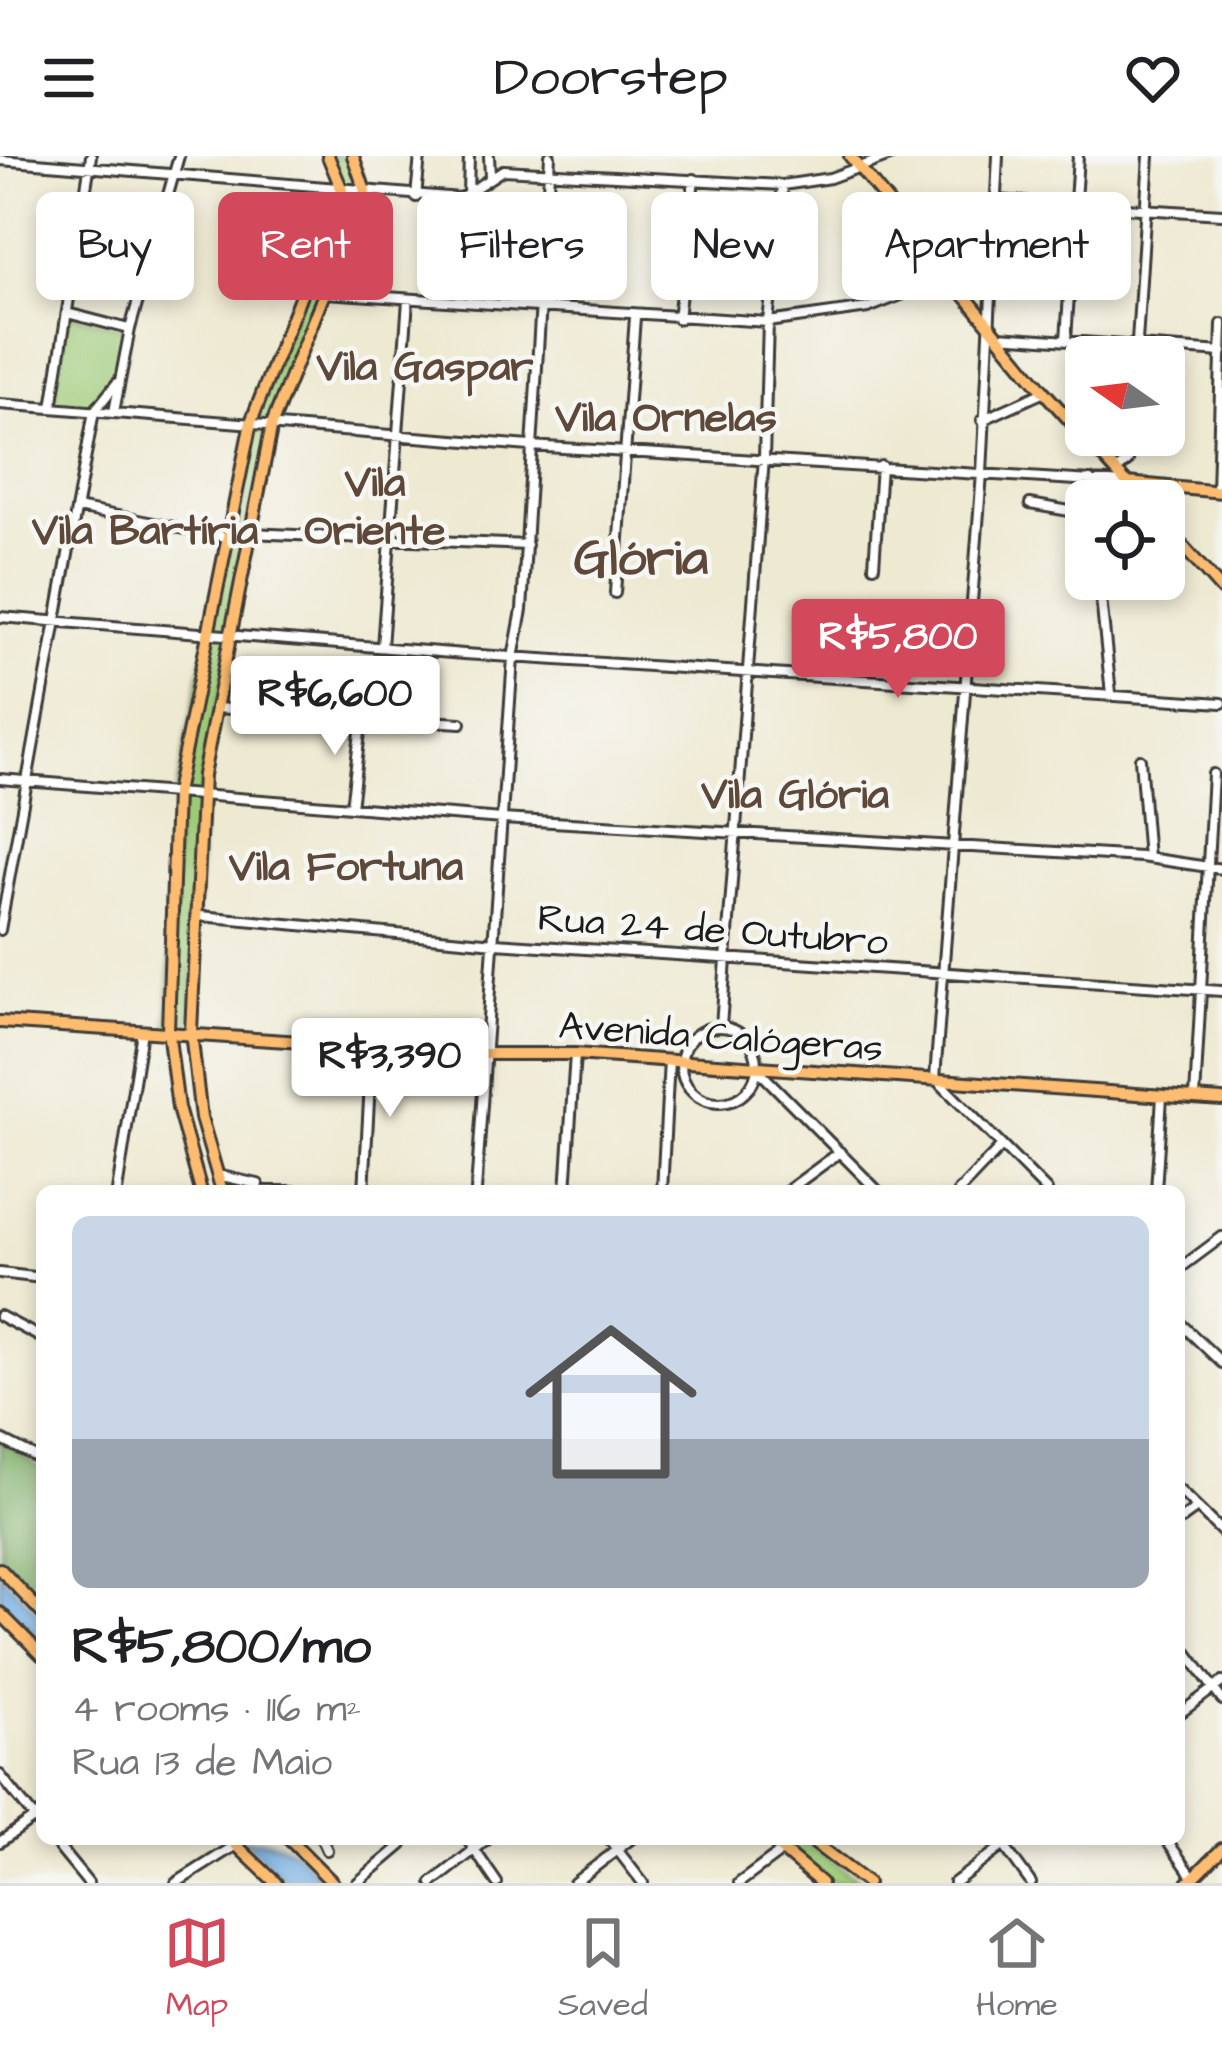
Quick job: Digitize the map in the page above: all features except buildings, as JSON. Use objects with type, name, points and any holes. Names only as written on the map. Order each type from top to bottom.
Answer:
[{"type":"main road","points":[[199,1185],[178,1108],[168,1030],[176,793],[251,422],[342,190],[328,156]]},
{"type":"main road","points":[[353,156],[365,191]]},
{"type":"main road","points":[[850,156],[881,192]]},
{"type":"main road","points":[[223,1185],[200,1118],[191,1032],[200,916],[200,796],[213,708],[272,424],[322,300]]},
{"type":"main road","points":[[971,300],[1044,392],[1124,480]]},
{"type":"main road","points":[[1185,488],[1219,491]]},
{"type":"main road","points":[[1185,549],[1222,590]]},
{"type":"main road","name":"Avenida Calógeras","points":[[0,1022],[485,1054],[575,1054],[1222,1100]]},
{"type":"main road","points":[[0,1569],[36,1607]]},
{"type":"main road","points":[[0,1613],[36,1649]]},
{"type":"main road","points":[[236,1845],[276,1883]]},
{"type":"main road","points":[[295,1845],[333,1883]]},
{"type":"main road","points":[[776,1845],[821,1883]]},
{"type":"main road","points":[[817,1845],[868,1883]]},
{"type":"main road","points":[[1191,1880],[1222,1849]]},
{"type":"street","points":[[114,412],[130,329],[179,156]]},
{"type":"street","points":[[0,160],[90,161],[174,174],[416,196],[420,156]]},
{"type":"street","points":[[464,192],[469,156]]},
{"type":"street","points":[[489,156],[490,176]]},
{"type":"street","points":[[476,1185],[513,658],[527,545],[550,156]]},
{"type":"street","points":[[468,192],[503,170],[783,185],[860,168],[890,156]]},
{"type":"street","points":[[996,192],[998,156]]},
{"type":"street","points":[[1074,192],[1078,156]]},
{"type":"street","points":[[1138,336],[1149,156]]},
{"type":"street","points":[[52,408],[90,161]]},
{"type":"street","points":[[678,319],[694,179]]},
{"type":"street","points":[[721,1026],[764,458],[768,322],[783,185]]},
{"type":"street","points":[[1131,207],[1222,214]]},
{"type":"street","points":[[393,299],[768,322],[868,308],[891,300]]},
{"type":"street","points":[[382,647],[408,300]]},
{"type":"street","points":[[989,300],[956,845],[935,1078],[1041,1185]]},
{"type":"street","points":[[1066,336],[1068,300]]},
{"type":"street","points":[[67,314],[130,329]]},
{"type":"street","points":[[615,593],[635,317]]},
{"type":"street","points":[[1219,491],[1222,324]]},
{"type":"street","points":[[998,336],[1065,340]]},
{"type":"street","points":[[1185,352],[1221,352]]},
{"type":"street","points":[[0,931],[94,411],[121,377]]},
{"type":"street","points":[[982,420],[1044,392]]},
{"type":"street","points":[[0,404],[530,446],[1090,480]]},
{"type":"street","points":[[1116,471],[1128,456]]},
{"type":"street","points":[[874,566],[881,466]]},
{"type":"street","points":[[1030,504],[1065,510]]},
{"type":"street","points":[[77,508],[225,537]]},
{"type":"street","points":[[249,533],[527,545]]},
{"type":"street","points":[[1101,600],[1111,694]]},
{"type":"street","points":[[0,617],[513,658],[749,669],[1222,703]]},
{"type":"street","points":[[213,708],[461,723]]},
{"type":"street","points":[[351,807],[362,716]]},
{"type":"street","points":[[1140,759],[1148,858]]},
{"type":"street","points":[[1195,1098],[1214,774]]},
{"type":"street","points":[[0,779],[502,819],[1148,858],[1222,869]]},
{"type":"street","name":"Rua 24 de Outubro","points":[[200,916],[495,943],[1222,991]]},
{"type":"street","points":[[663,1185],[675,1061],[690,1040],[721,1026]]},
{"type":"street","points":[[721,1026],[753,1045],[758,1070],[872,1185]]},
{"type":"street","points":[[118,1185],[142,1030]]},
{"type":"street","points":[[364,1185],[372,1046]]},
{"type":"street","points":[[566,1185],[575,1054]]},
{"type":"street","points":[[675,1061],[686,1084],[715,1104],[748,1092],[758,1070]]},
{"type":"street","points":[[1156,1185],[1162,1096]]},
{"type":"street","points":[[965,1185],[1003,1146]]},
{"type":"street","points":[[795,1185],[840,1152]]},
{"type":"street","points":[[217,1175],[263,1185]]},
{"type":"street","points":[[1185,1265],[1222,1237]]},
{"type":"street","points":[[0,1273],[36,1277]]},
{"type":"street","points":[[0,1316],[36,1335]]},
{"type":"street","points":[[1185,1328],[1222,1363]]},
{"type":"street","points":[[0,1439],[36,1457]]},
{"type":"street","points":[[1185,1496],[1222,1532]]},
{"type":"street","points":[[1185,1516],[1197,1508]]},
{"type":"street","points":[[1185,1648],[1218,1685],[1222,1700]]},
{"type":"street","points":[[1185,1710],[1218,1685]]},
{"type":"street","points":[[0,1775],[36,1813]]},
{"type":"street","points":[[0,1841],[36,1816]]},
{"type":"street","points":[[57,1845],[88,1883]]},
{"type":"street","points":[[176,1883],[229,1845]]},
{"type":"street","points":[[325,1845],[327,1850]]},
{"type":"street","points":[[356,1883],[402,1845]]},
{"type":"street","points":[[471,1845],[497,1883]]},
{"type":"street","points":[[432,1883],[480,1845]]},
{"type":"street","points":[[613,1845],[643,1883]]},
{"type":"street","points":[[574,1883],[623,1845]]},
{"type":"street","points":[[954,1883],[999,1845]]},
{"type":"street","points":[[1007,1845],[1031,1883]]},
{"type":"street","points":[[1170,1845],[1191,1880]]},
{"type":"street","points":[[739,1883],[782,1851]]},
{"type":"green space","points":[[328,156],[353,156],[364,181],[360,192],[342,190]]},
{"type":"green space","points":[[299,300],[318,300],[284,389],[203,775],[191,1032],[168,1030],[176,793],[251,422]]},
{"type":"green space","points":[[67,313],[130,329],[114,412],[52,408]]},
{"type":"green space","points":[[0,1439],[36,1465],[36,1590],[0,1557]]},
{"type":"green space","points":[[781,1845],[811,1845],[862,1883],[825,1883]]},
{"type":"water","points":[[0,1573],[36,1610],[36,1636],[0,1600]]},
{"type":"water","points":[[249,1845],[289,1848],[322,1883],[288,1883]]},
{"type":"district","name":"Vila Gaspar","points":[[425,365]]},
{"type":"district","name":"Vila Ornelas","points":[[666,416]]},
{"type":"district","name":"Vila Oriente","points":[[375,505]]},
{"type":"district","name":"Vila Bartíria","points":[[145,529]]},
{"type":"district","name":"Glória","points":[[641,556]]},
{"type":"district","name":"Vila Glória","points":[[795,793]]},
{"type":"district","name":"Vila Fortuna","points":[[346,865]]}]
